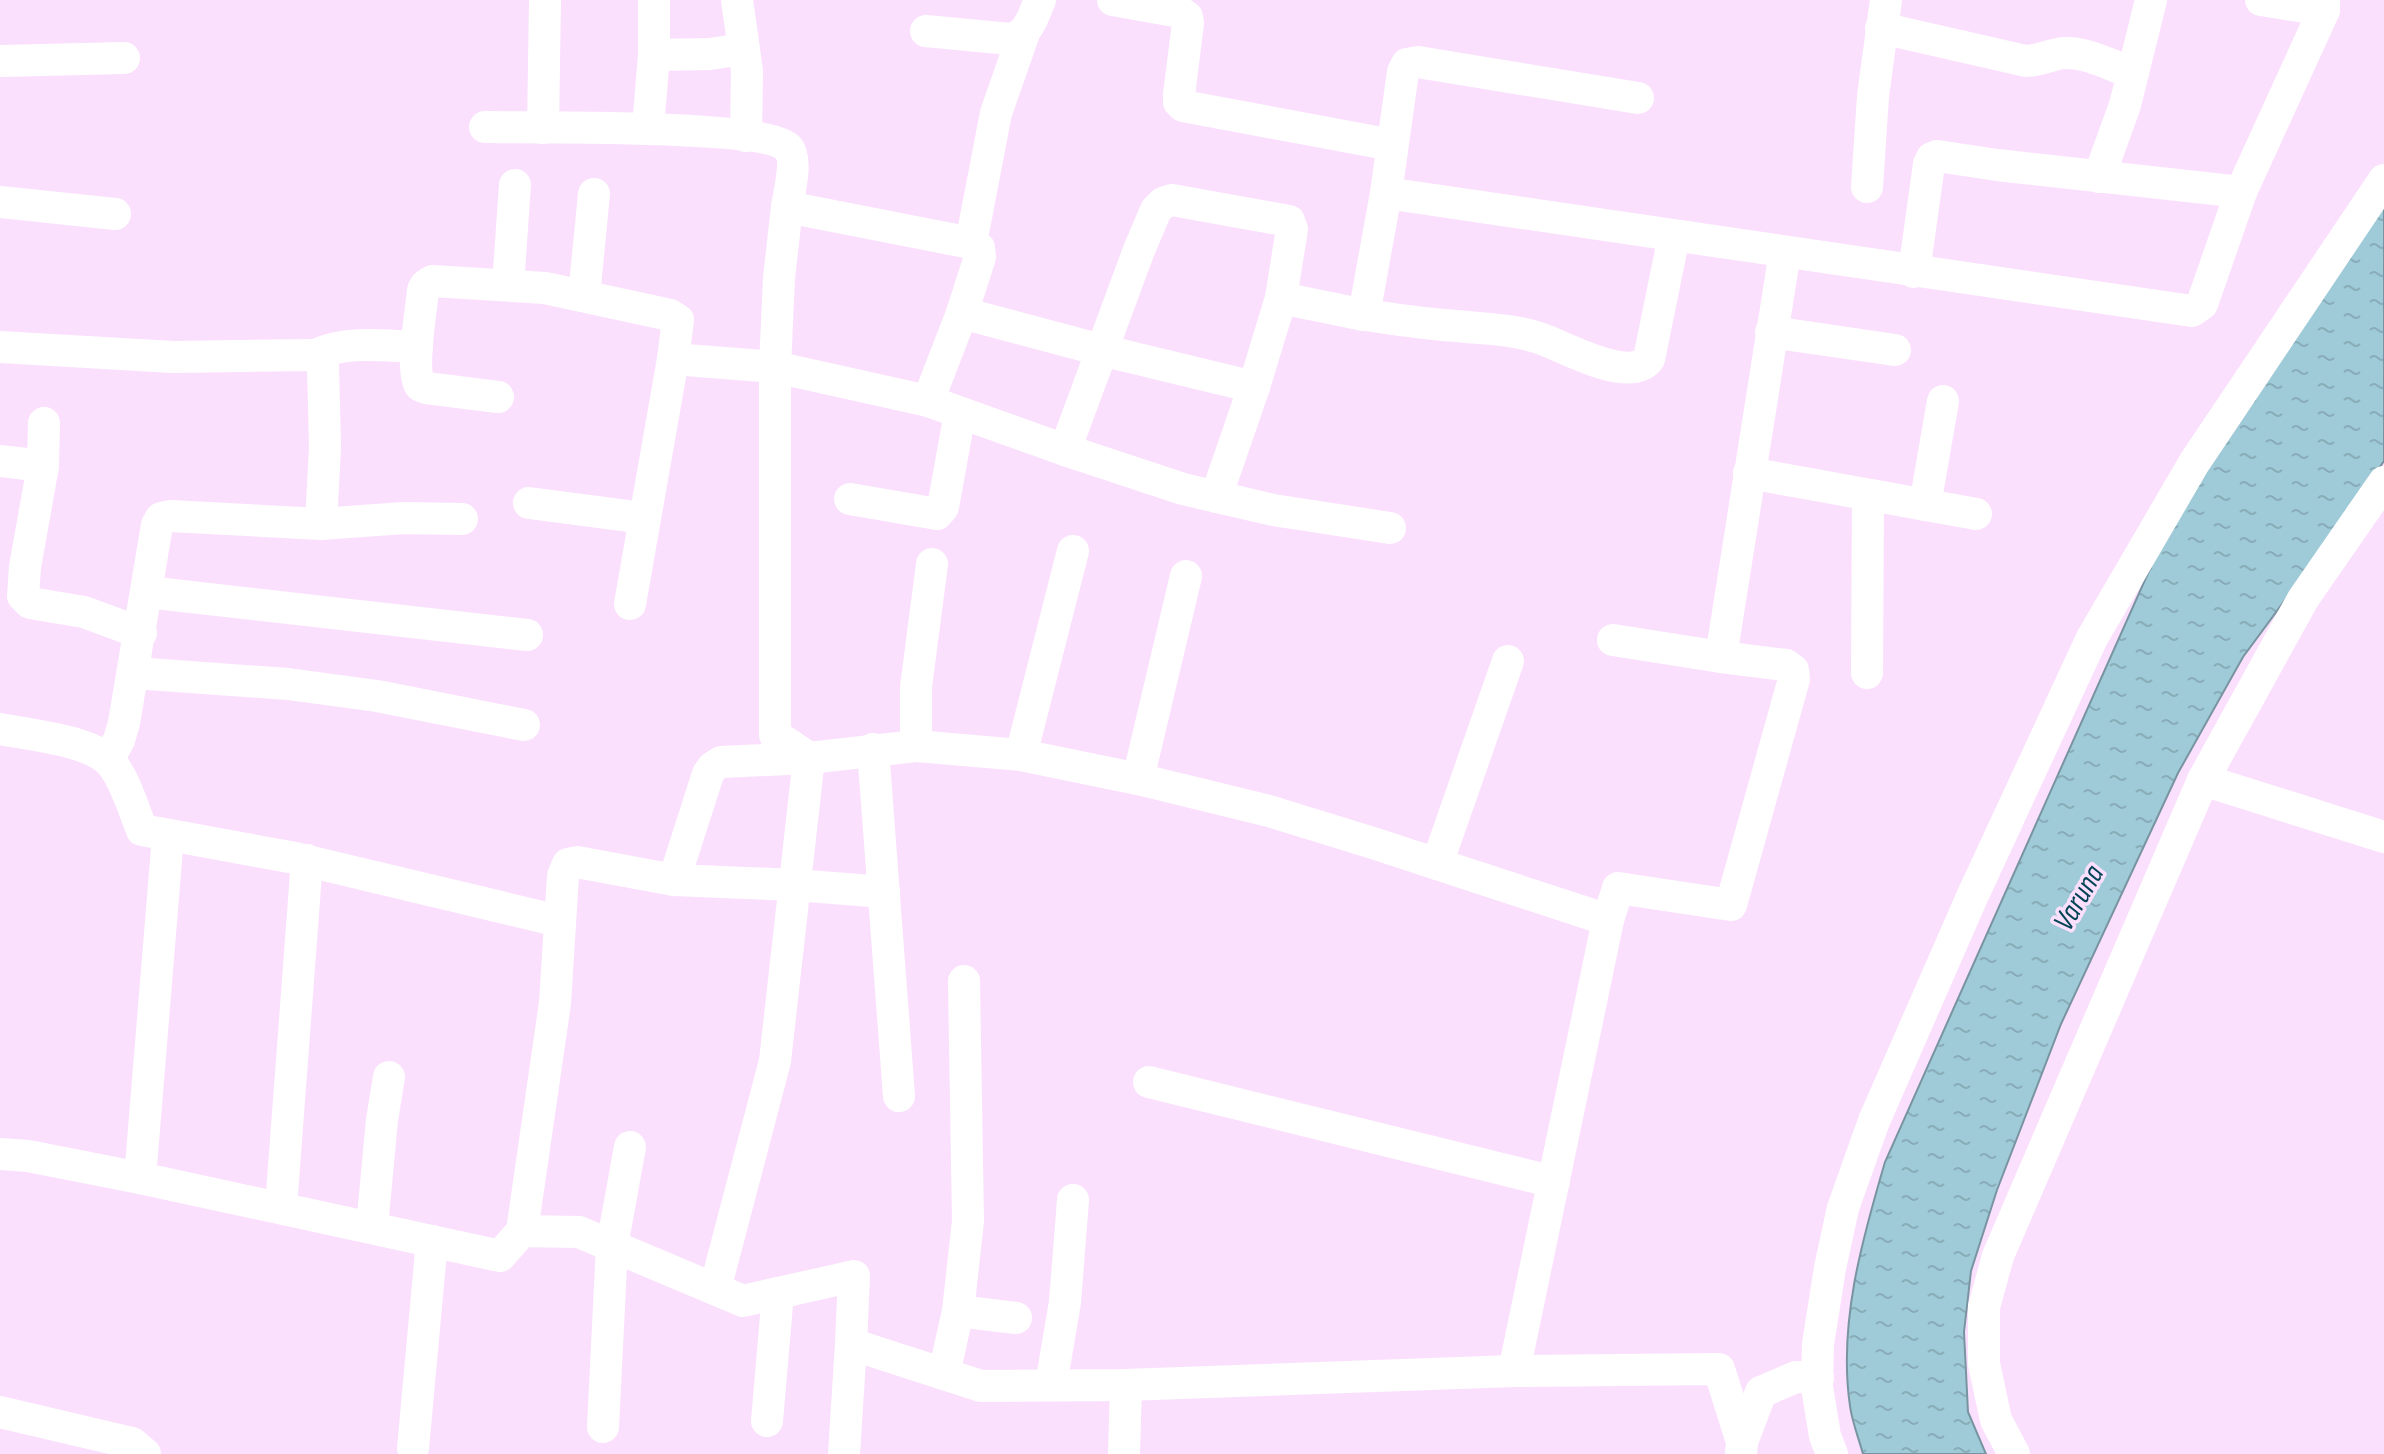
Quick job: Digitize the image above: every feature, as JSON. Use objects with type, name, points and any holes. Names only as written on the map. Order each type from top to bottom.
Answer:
[{"type":"street","points":[[543,128],[545,0]]},
{"type":"street","points":[[648,128],[654,55],[654,0]]},
{"type":"street","points":[[737,0],[747,71],[746,136]]},
{"type":"street","points":[[971,243],[996,113],[1024,33],[1040,0]]},
{"type":"street","points":[[1113,0],[1180,12],[1187,17],[1179,95],[1183,106],[1392,145]]},
{"type":"street","points":[[2099,177],[2125,105],[2151,0]]},
{"type":"street","points":[[1386,193],[2192,311],[2202,304],[2241,192],[2324,5],[2261,0]]},
{"type":"street","points":[[1867,187],[1873,96],[1883,14],[2026,61],[2066,53],[2133,73]]},
{"type":"street","points":[[926,31],[1010,39],[1024,33]]},
{"type":"street","points":[[654,55],[710,54],[743,49]]},
{"type":"street","points":[[0,61],[124,58]]},
{"type":"street","points":[[1364,315],[1403,72],[1407,64],[1418,62],[1638,98]]},
{"type":"street","points":[[485,127],[648,128],[746,136],[776,141],[786,145],[792,153],[793,167],[779,278],[775,367],[775,735],[809,758]]},
{"type":"street","points":[[1914,272],[1932,158],[1943,156],[1997,165],[2241,192]]},
{"type":"street","points":[[1832,1454],[1825,1436],[1817,1387],[1818,1344],[1843,1208],[1869,1136],[1966,911],[2092,638],[2194,463],[2384,180]]},
{"type":"street","points":[[508,285],[515,185]]},
{"type":"street","points":[[584,296],[594,194]]},
{"type":"street","points":[[1065,450],[1156,210],[1172,200],[1289,221],[1292,229],[1281,298],[1216,497]]},
{"type":"street","points":[[0,202],[115,214]]},
{"type":"street","points":[[787,207],[971,243],[979,248],[980,257],[962,313],[928,401]]},
{"type":"street","points":[[1281,298],[1364,315],[1518,333],[1545,340],[1585,358],[1633,369],[1643,367],[1649,359],[1674,236]]},
{"type":"street","points":[[1721,657],[1785,252]]},
{"type":"street","points":[[498,397],[421,386],[418,381],[417,347],[423,290],[432,281],[545,288],[678,320],[630,604]]},
{"type":"street","points":[[962,313],[1254,387]]},
{"type":"street","points":[[1771,332],[1895,350]]},
{"type":"street","points":[[0,347],[173,357],[315,355],[336,346],[350,345],[417,347]]},
{"type":"street","points":[[315,355],[323,366],[325,447],[321,524]]},
{"type":"street","points":[[673,359],[775,367],[928,401],[1183,489],[1273,510],[1390,528]]},
{"type":"street","points":[[1925,505],[1943,401]]},
{"type":"street","points":[[850,499],[937,514],[943,507],[960,413]]},
{"type":"street","points":[[44,423],[43,466],[15,541],[21,591],[25,600],[84,612],[141,633]]},
{"type":"street","points":[[0,461],[43,466]]},
{"type":"street","points":[[1749,473],[1976,514]]},
{"type":"street","points":[[2014,1454],[1996,1420],[1984,1364],[1984,1307],[1998,1256],[2203,780],[2303,599],[2384,482]]},
{"type":"street","points":[[1867,673],[1868,495]]},
{"type":"street","points":[[529,503],[644,518]]},
{"type":"street","points":[[108,760],[124,723],[157,525],[161,518],[321,524],[404,518],[462,519]]},
{"type":"street","points":[[1021,755],[1073,551]]},
{"type":"street","points":[[916,746],[916,687],[932,564]]},
{"type":"street","points":[[1138,779],[1186,576]]},
{"type":"street","points":[[147,592],[527,635]]},
{"type":"street","points":[[1514,1371],[1608,920],[1618,888],[1731,905],[1794,679],[1793,670],[1786,665],[1613,640]]},
{"type":"street","points":[[1437,864],[1508,661]]},
{"type":"street","points":[[134,673],[303,686],[377,696],[524,725]]},
{"type":"street","points":[[0,729],[76,745],[108,760],[116,770],[142,830],[307,860],[559,921]]},
{"type":"street","points":[[674,880],[708,774],[721,762],[809,758],[916,746],[1021,755],[1269,811],[1608,920]]},
{"type":"street","points":[[873,749],[899,1096]]},
{"type":"street","points":[[715,1289],[775,1061],[809,758]]},
{"type":"street","points":[[2203,780],[2384,837]]},
{"type":"street","points":[[140,1178],[168,836]]},
{"type":"street","points":[[281,1207],[307,860]]},
{"type":"street","points":[[0,1154],[28,1156],[140,1178],[500,1256],[522,1231],[555,1003],[565,868],[572,863],[674,880],[884,892]]},
{"type":"street","points":[[944,1374],[958,1311],[968,1221],[964,981]]},
{"type":"street","points":[[372,1227],[389,1077]]},
{"type":"street","points":[[1149,1082],[1554,1182]]},
{"type":"street","points":[[603,1427],[612,1246],[630,1147]]},
{"type":"street","points":[[1051,1385],[1065,1302],[1073,1200]]},
{"type":"street","points":[[522,1231],[579,1232],[743,1301],[854,1276],[844,1454]]},
{"type":"street","points":[[413,1448],[432,1241]]},
{"type":"street","points":[[767,1421],[778,1293]]},
{"type":"street","points":[[958,1311],[1016,1318]]},
{"type":"street","points":[[851,1344],[981,1386],[1126,1385],[1514,1371],[1719,1369],[1742,1448]]},
{"type":"street","points":[[1742,1448],[1761,1392],[1796,1377],[1818,1378]]},
{"type":"street","points":[[1124,1454],[1126,1385]]},
{"type":"street","points":[[0,1412],[132,1443],[145,1454]]},
{"type":"water","name":"Varuna","points":[[2384,203],[2384,461],[2243,657],[2178,773],[2061,1024],[1997,1190],[1971,1271],[1964,1332],[1968,1412],[1986,1454],[1863,1454],[1850,1406],[1847,1344],[1854,1282],[1885,1162],[2174,515]]}]
